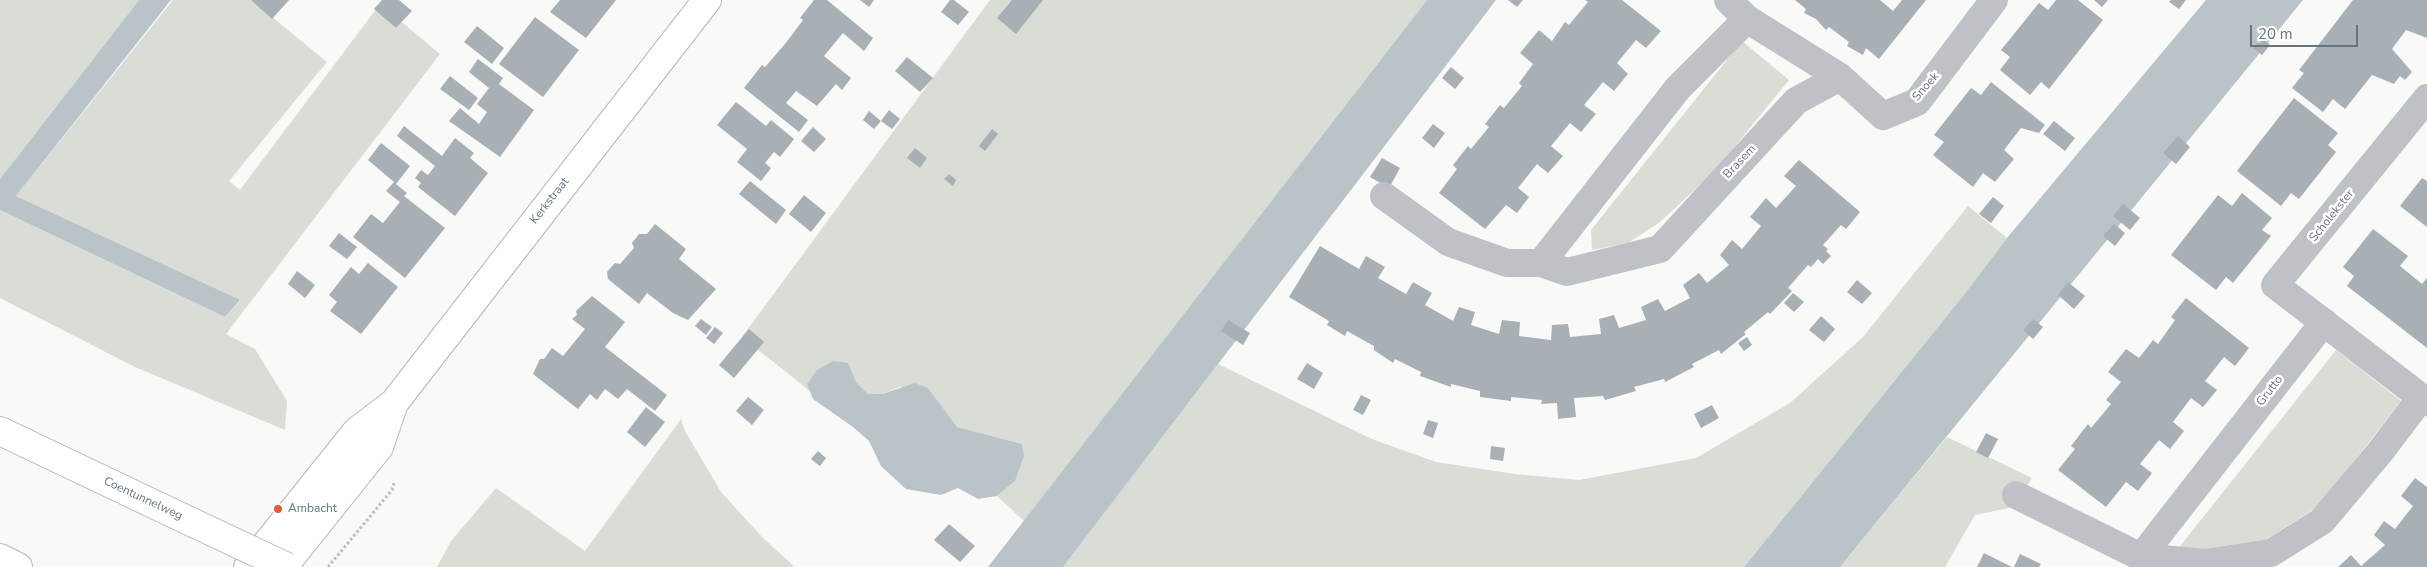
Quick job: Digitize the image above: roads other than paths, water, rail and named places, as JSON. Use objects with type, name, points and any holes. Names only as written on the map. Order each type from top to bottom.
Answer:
[{"type":"main road","name":"Kerkstraat","points":[[248,567],[357,431],[394,403],[707,0]]},
{"type":"main road","name":"Kerkstraat","points":[[285,567],[379,447],[394,403]]},
{"type":"main road","name":"Coentunnelweg","points":[[0,431],[285,567]]},
{"type":"main road","points":[[0,558],[18,567]]},
{"type":"street","points":[[1728,0],[1747,20],[1840,77]]},
{"type":"street","name":"Snoek","points":[[1840,77],[1883,116],[1917,102],[1994,0]]},
{"type":"street","points":[[1541,263],[1678,88],[1747,20]]},
{"type":"street","name":"Brasem","points":[[1384,196],[1448,242],[1506,263],[1541,263],[1567,272],[1660,249],[1796,101],[1840,77]]},
{"type":"street","name":"Scholekster","points":[[2324,322],[2275,285],[2427,98]]},
{"type":"street","points":[[2016,496],[2141,556],[2205,564],[2271,553],[2322,521],[2424,400],[2324,322]]},
{"type":"street","name":"Grutto","points":[[2141,556],[2324,322]]},
{"type":"place","name":"Ambacht","points":[[278,509]]}]
